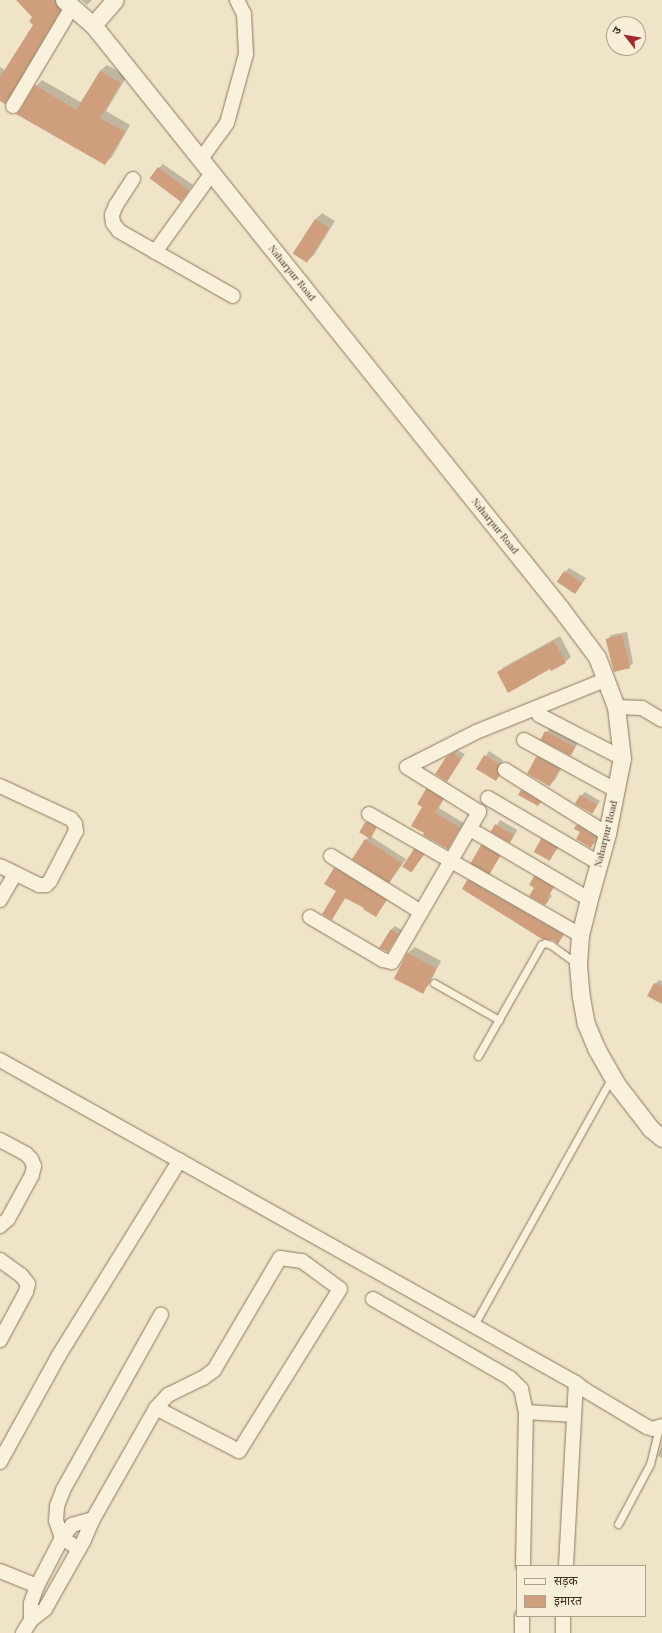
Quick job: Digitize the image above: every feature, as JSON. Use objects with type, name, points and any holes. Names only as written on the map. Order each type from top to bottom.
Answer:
[{"type":"street","points":[[201,159],[226,123],[246,54],[244,14],[237,0]]},
{"type":"street","points":[[13,106],[68,3]]},
{"type":"street","name":"Naharpur Road","points":[[68,3],[93,25],[561,609],[597,657],[616,707],[622,758],[617,792],[580,935],[578,965],[581,998],[586,1024],[596,1048],[617,1086],[651,1129],[662,1138]]},
{"type":"street","points":[[93,25],[109,3]]},
{"type":"street","points":[[154,252],[212,173]]},
{"type":"street","points":[[133,178],[116,205],[112,215],[113,222],[119,231],[233,296]]},
{"type":"street","points":[[310,917],[383,960],[392,962],[479,812],[407,767],[476,732],[606,680]]},
{"type":"street","points":[[616,707],[642,708],[662,720]]},
{"type":"street","points":[[539,715],[622,758]]},
{"type":"street","points":[[524,740],[617,792]]},
{"type":"street","points":[[505,770],[607,834]]},
{"type":"street","points":[[0,786],[59,812],[71,819],[75,824],[76,831],[50,881],[46,885],[39,885],[0,866]]},
{"type":"street","points":[[488,798],[599,863]]},
{"type":"street","points":[[369,814],[580,935]]},
{"type":"street","points":[[470,828],[589,899]]},
{"type":"street","points":[[331,856],[421,912]]},
{"type":"street","points":[[0,900],[15,874]]},
{"type":"street","points":[[0,1060],[474,1325],[576,1383],[585,1390],[647,1427],[661,1427]]},
{"type":"street","points":[[0,1140],[26,1154],[31,1159],[34,1166],[32,1175],[3,1220]]},
{"type":"street","points":[[0,1462],[59,1355],[180,1160]]},
{"type":"street","points":[[30,1620],[45,1609],[79,1549],[93,1519],[156,1408],[168,1395],[203,1378],[214,1370],[280,1258],[302,1261],[340,1289],[239,1451],[156,1408]]},
{"type":"street","points":[[0,1260],[21,1275],[28,1284],[26,1292],[0,1340]]},
{"type":"street","points":[[372,1299],[510,1378],[521,1389],[526,1412],[523,1565]]},
{"type":"street","points":[[79,1549],[62,1538],[56,1521],[57,1506],[63,1490],[161,1315]]},
{"type":"street","points":[[566,1565],[576,1383]]},
{"type":"street","points":[[526,1412],[574,1415]]},
{"type":"street","points":[[23,1633],[30,1620],[31,1604],[37,1586],[62,1538],[72,1525],[93,1519]]},
{"type":"street","points":[[0,1571],[37,1586]]},
{"type":"street","points":[[522,1617],[522,1633]]},
{"type":"street","points":[[562,1633],[563,1617]]},
{"type":"lane","points":[[478,1056],[541,945],[545,943],[551,945],[578,965]]},
{"type":"lane","points":[[434,983],[499,1020]]},
{"type":"lane","points":[[474,1325],[612,1077]]},
{"type":"lane","points":[[618,1524],[650,1464],[661,1427]]},
{"type":"building","points":[[16,0],[53,0],[60,10],[5,104],[0,101],[0,77],[33,25],[29,21],[32,17]]},
{"type":"building","points":[[100,71],[121,83],[100,118],[125,132],[105,165],[16,114],[35,85],[76,110]]},
{"type":"building","points":[[158,167],[189,190],[181,202],[150,178]]},
{"type":"building","points":[[315,219],[329,228],[307,263],[293,253]]},
{"type":"building","points":[[564,571],[582,583],[575,594],[557,582]]},
{"type":"building","points":[[622,635],[630,668],[614,672],[606,639]]},
{"type":"building","points":[[554,641],[566,663],[551,671],[550,669],[508,693],[497,672]]},
{"type":"building","points":[[545,731],[575,747],[570,756],[540,740]]},
{"type":"building","points":[[453,753],[461,759],[447,782],[435,774],[446,757]]},
{"type":"building","points":[[484,755],[499,764],[497,770],[499,776],[496,781],[476,769]]},
{"type":"building","points":[[536,757],[559,769],[550,786],[527,774]]},
{"type":"building","points":[[426,789],[443,799],[435,812],[460,828],[448,849],[423,835],[424,833],[411,826],[422,807],[417,804]]},
{"type":"building","points":[[521,790],[540,802],[538,806],[518,795]]},
{"type":"building","points":[[580,795],[597,805],[592,814],[575,804]]},
{"type":"building","points":[[365,822],[376,828],[371,839],[359,832]]},
{"type":"building","points":[[495,824],[514,835],[510,843],[490,832]]},
{"type":"building","points":[[576,825],[595,837],[591,848],[576,839],[580,832],[574,829]]},
{"type":"building","points":[[365,839],[402,863],[389,883],[352,859]]},
{"type":"building","points":[[541,839],[557,848],[549,861],[534,852]]},
{"type":"building","points":[[481,845],[500,856],[490,874],[470,863]]},
{"type":"building","points":[[414,849],[423,855],[411,873],[402,866]]},
{"type":"building","points":[[334,868],[386,900],[376,917],[363,909],[364,908],[345,898],[332,920],[322,914],[336,891],[324,884]]},
{"type":"building","points":[[534,876],[553,888],[547,899],[549,900],[545,905],[529,896],[534,888],[529,885]]},
{"type":"building","points":[[467,880],[563,935],[558,944],[553,940],[542,939],[462,889]]},
{"type":"building","points":[[391,929],[398,934],[388,952],[379,948]]},
{"type":"building","points":[[407,953],[436,968],[423,994],[394,979]]},
{"type":"building","points":[[654,983],[662,987],[662,1004],[647,996]]}]
